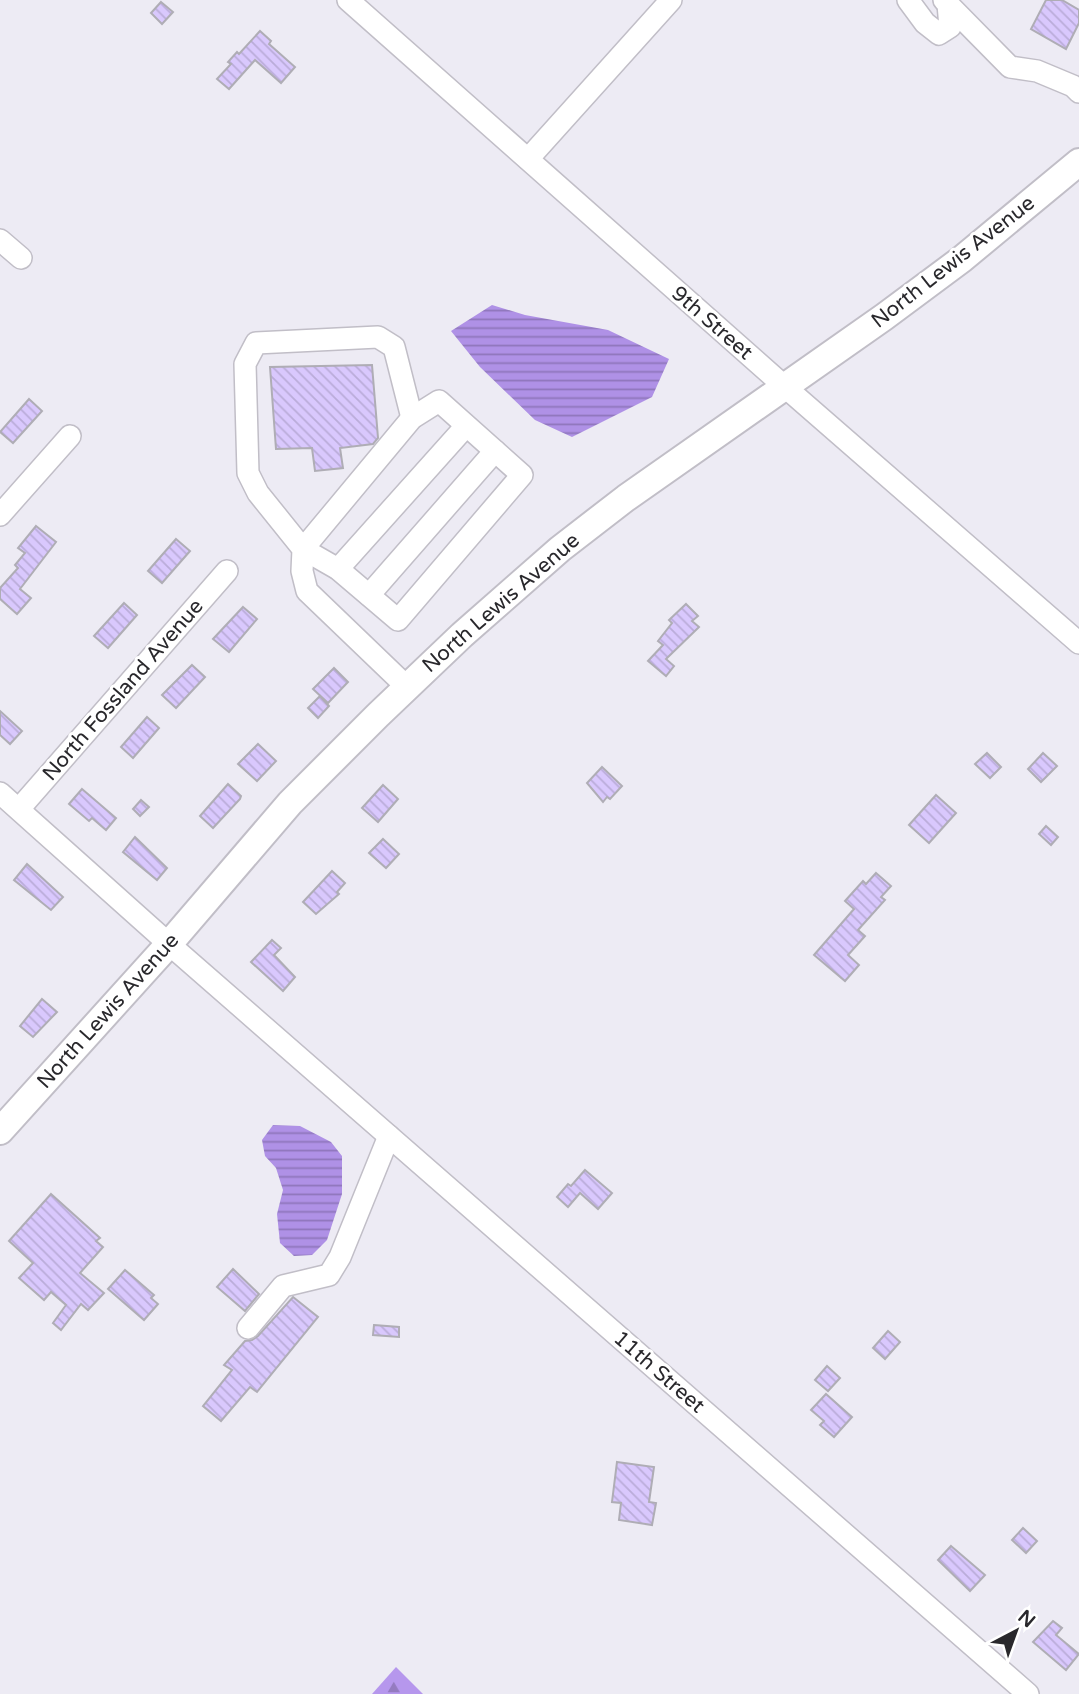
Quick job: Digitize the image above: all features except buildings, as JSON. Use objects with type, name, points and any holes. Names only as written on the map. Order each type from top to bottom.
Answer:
[{"type":"main road","name":"North Lewis Avenue","points":[[0,1131],[169,944],[290,803],[462,635],[560,549],[626,498],[962,259],[1079,162]]},
{"type":"street","name":"9th Street","points":[[348,0],[1079,643]]},
{"type":"street","points":[[528,159],[671,0]]},
{"type":"street","points":[[908,0],[925,23],[939,34],[950,27],[946,2]]},
{"type":"street","points":[[946,2],[1010,67],[1037,71],[1073,86],[1079,92]]},
{"type":"street","points":[[0,240],[21,258]]},
{"type":"street","points":[[407,687],[307,591],[302,572],[303,549],[412,418],[439,401],[522,475],[398,620],[338,569],[303,549],[258,493],[248,473],[245,363],[256,343],[378,337],[394,347],[412,418]]},
{"type":"street","points":[[338,569],[466,426]]},
{"type":"street","points":[[0,515],[70,436]]},
{"type":"street","points":[[369,595],[495,451]]},
{"type":"street","name":"North Fossland Avenue","points":[[19,810],[227,571]]},
{"type":"street","name":"11th Street","points":[[0,793],[169,944],[1028,1694]]},
{"type":"street","points":[[248,1328],[283,1286],[329,1275],[340,1257],[389,1136]]},
{"type":"green space","points":[[396,1667],[423,1694],[372,1694]]},
{"type":"shaded area","points":[[492,305],[525,315],[608,330],[669,359],[652,397],[572,437],[535,420],[480,367],[451,331]]},
{"type":"shaded area","points":[[273,1125],[300,1126],[331,1142],[342,1156],[342,1194],[327,1240],[312,1255],[294,1256],[280,1243],[277,1214],[283,1190],[276,1168],[265,1156],[262,1140]]}]
